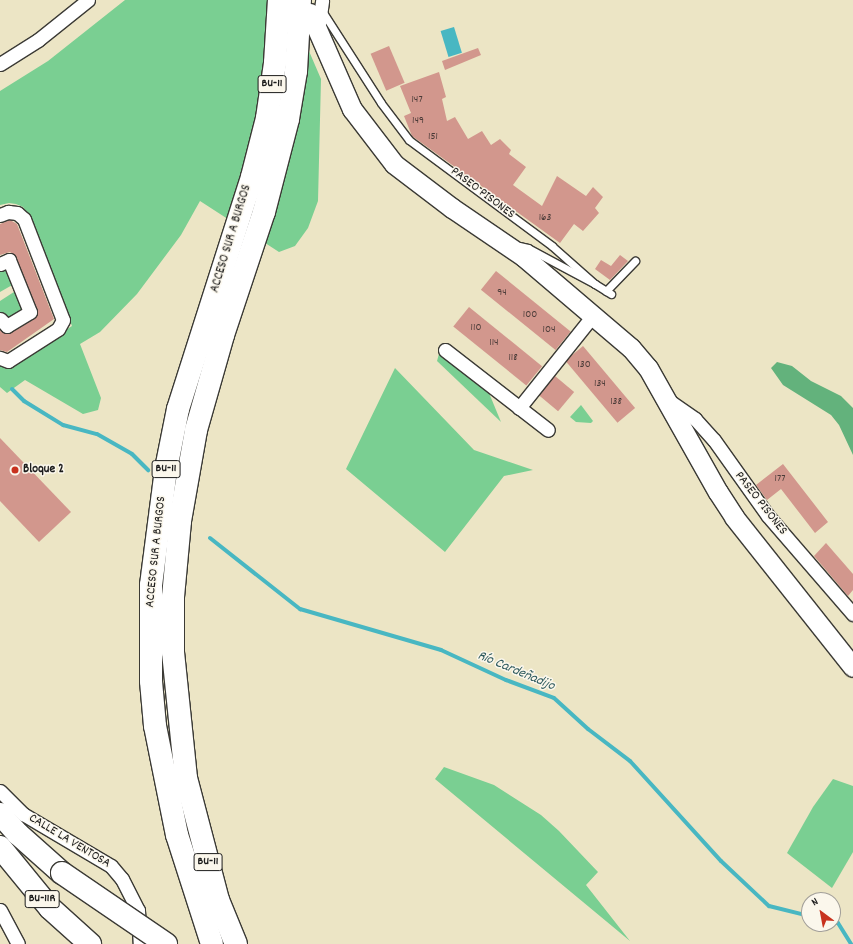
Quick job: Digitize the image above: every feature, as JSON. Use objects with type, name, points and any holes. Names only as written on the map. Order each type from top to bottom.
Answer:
[{"type":"highway","name":"ACCESO SUR A BURGOS","points":[[236,944],[171,781],[155,726],[151,681],[151,585],[166,469],[178,410],[197,345],[211,308],[254,167],[267,118],[275,63],[279,0]]},
{"type":"highway","name":"ACCESO SUR A BURGOS","points":[[212,944],[176,836],[171,781],[173,597],[180,521],[204,400],[272,185],[312,13]]},
{"type":"highway","points":[[171,781],[171,857],[200,944]]},
{"type":"highway","name":"BU-11R","points":[[0,814],[18,834],[62,873],[166,944]]},
{"type":"highway","name":"BU-11R","points":[[0,847],[50,908],[90,944]]},
{"type":"main road","name":"PASEO PISONES","points":[[312,13],[352,109],[380,149],[408,175],[501,242],[594,314],[631,348],[648,368],[734,517],[853,667]]},
{"type":"street","points":[[0,64],[38,40],[88,0]]},
{"type":"street","points":[[0,215],[8,212],[17,213],[24,219],[63,320],[58,329],[8,361],[0,358]]},
{"type":"street","points":[[0,264],[9,260],[30,312],[7,326],[0,319]]},
{"type":"street","points":[[519,408],[594,314]]},
{"type":"street","points":[[445,350],[548,430]]},
{"type":"street","name":"PASEO PISONES","points":[[664,398],[695,419],[714,440],[768,516],[853,614]]},
{"type":"street","name":"CALLE LA VENTOSA","points":[[0,791],[23,814],[111,866],[122,879],[138,910],[140,944]]},
{"type":"street","points":[[0,910],[18,944]]},
{"type":"lane","name":"PASEO PISONES","points":[[312,13],[409,140],[552,246],[595,284]]},
{"type":"lane","name":"PASEO PISONES","points":[[501,242],[528,248],[595,284]]},
{"type":"lane","points":[[595,284],[609,293],[635,261]]},
{"type":"green space","points":[[125,0],[287,0],[321,79],[318,201],[308,228],[295,246],[279,252],[200,201],[181,235],[137,294],[100,332],[80,344],[101,398],[98,410],[83,414],[25,380],[7,393],[0,387],[0,365],[6,369],[72,326],[30,218],[23,207],[9,203],[0,205],[0,91],[48,61]]},
{"type":"green space","points":[[7,266],[14,284],[0,292],[0,269]]},
{"type":"green space","points":[[17,290],[25,309],[8,320],[0,312],[0,301]]},
{"type":"green space","points":[[439,354],[489,393],[501,422],[437,361]]},
{"type":"green space","points":[[777,362],[792,366],[811,381],[841,396],[853,408],[853,455],[839,425],[831,415],[783,385],[771,368]]},
{"type":"green space","points":[[395,368],[474,450],[533,470],[504,476],[445,552],[346,469]]},
{"type":"green space","points":[[581,405],[593,421],[591,423],[576,422],[570,417]]},
{"type":"green space","points":[[444,767],[494,785],[541,815],[559,831],[598,872],[586,885],[630,941],[435,779]]},
{"type":"green space","points":[[833,779],[853,786],[853,852],[832,888],[787,853],[813,807]]},
{"type":"water","points":[[454,27],[462,53],[449,57],[441,31]]},
{"type":"building","points":[[389,46],[405,83],[386,91],[371,54]]},
{"type":"building","points":[[478,48],[481,55],[445,70],[442,61]]},
{"type":"building","points":[[439,72],[446,97],[442,99],[447,121],[455,117],[468,139],[482,131],[491,145],[500,139],[511,150],[509,154],[526,167],[513,185],[542,206],[557,176],[586,196],[593,187],[603,197],[595,208],[599,213],[583,231],[574,224],[560,243],[412,136],[404,116],[411,113],[400,86]]},
{"type":"building","points":[[10,220],[17,224],[54,319],[7,352],[0,350],[0,330],[5,334],[11,333],[34,319],[38,312],[16,257],[10,252],[0,255],[0,224]]},
{"type":"building","points":[[620,255],[628,261],[610,280],[595,269],[601,260],[611,266]]},
{"type":"building","points":[[496,271],[571,331],[556,350],[481,290]]},
{"type":"building","points":[[469,307],[542,366],[526,386],[453,326]]},
{"type":"building","points":[[583,346],[635,408],[617,423],[565,361]]},
{"type":"building","points":[[555,376],[574,392],[558,411],[539,395]]},
{"type":"building","name":"Bloque 2","points":[[0,438],[71,512],[39,542],[0,501]]},
{"type":"building","points":[[783,464],[828,522],[815,533],[781,489],[767,500],[756,485]]},
{"type":"building","points":[[826,543],[853,574],[853,590],[848,596],[814,556]]},
{"type":"waterway","name":"Río Cardeñadijo","points":[[12,389],[24,401],[63,425],[97,434],[132,454],[148,470]]},
{"type":"waterway","name":"Río Cardeñadijo","points":[[210,538],[300,609],[441,650],[506,680],[554,698],[588,729],[630,761],[721,861],[769,906],[801,914]]},
{"type":"waterway","name":"Río Cardeñadijo","points":[[841,928],[851,944]]},
{"type":"place","name":"Bloque 2","points":[[15,470]]}]
